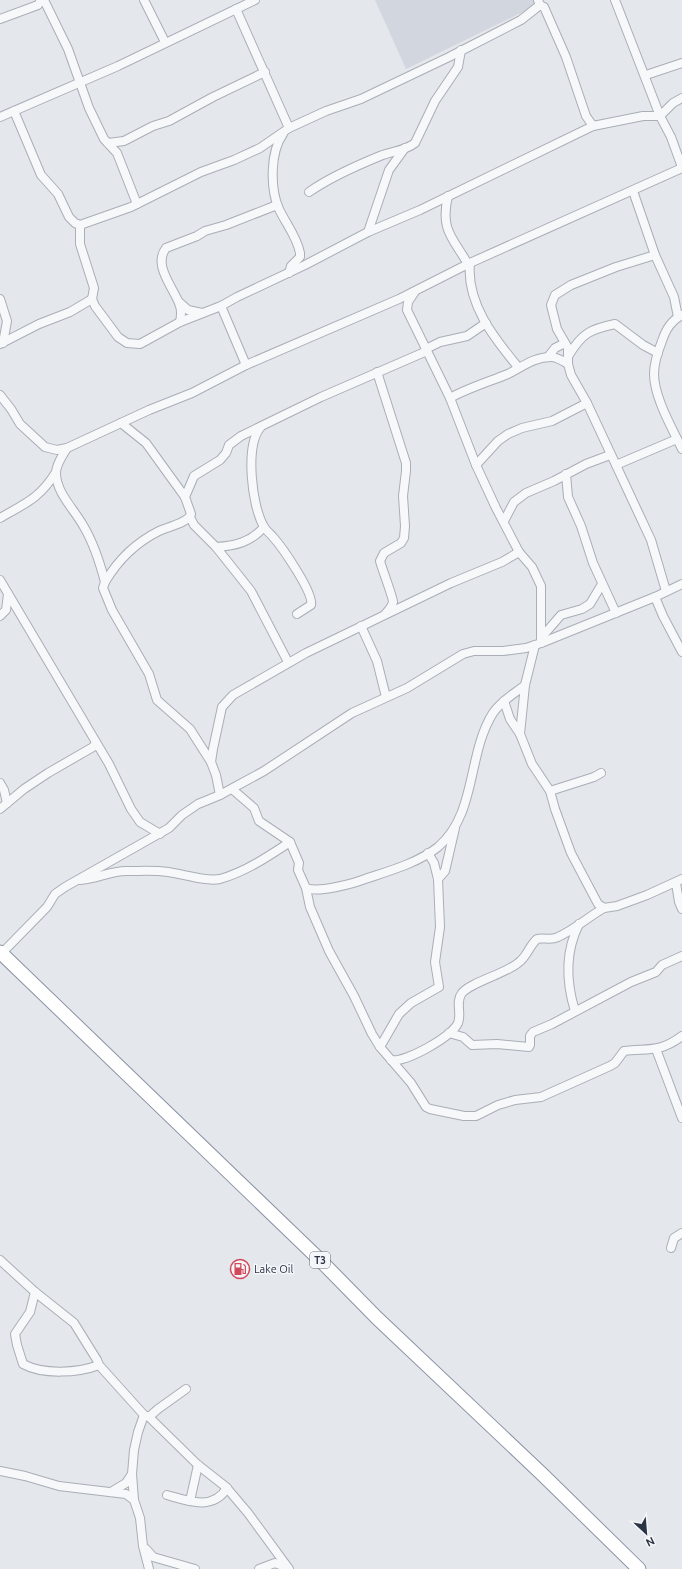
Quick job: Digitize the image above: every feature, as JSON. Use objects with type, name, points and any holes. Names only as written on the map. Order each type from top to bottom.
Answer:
[{"type":"highway","name":"T3","points":[[1,953],[320,1260],[377,1318],[544,1475],[639,1569]]},
{"type":"street","points":[[0,20],[38,5],[42,0],[68,49],[90,108],[108,143],[117,153],[137,204]]},
{"type":"street","points":[[144,0],[165,42]]},
{"type":"street","points":[[0,117],[118,66],[165,42],[255,0]]},
{"type":"street","points":[[0,395],[12,409],[20,424],[45,447],[56,450],[67,448],[148,410],[192,394],[246,365],[415,292],[469,264],[633,191],[682,167],[680,155],[660,116],[646,75],[615,0]]},
{"type":"street","points":[[14,111],[41,175],[58,194],[69,217],[75,223],[80,225],[137,204],[201,172],[234,160],[260,148],[287,129],[326,111],[361,99],[521,20],[539,3],[544,7],[566,57],[586,116],[593,126]]},
{"type":"street","points":[[236,9],[265,72],[287,129]]},
{"type":"street","points":[[309,192],[320,184],[381,156],[406,148],[415,143],[435,101],[458,67],[461,50]]},
{"type":"street","points":[[646,75],[682,63]]},
{"type":"street","points":[[108,143],[124,141],[153,126],[169,121],[213,97],[265,72]]},
{"type":"street","points":[[80,225],[80,244],[94,288],[92,299],[112,331],[123,341],[132,344],[147,342],[180,322],[222,306],[248,291],[289,273],[368,232],[448,196],[593,126],[643,116],[660,116],[673,103],[682,98]]},
{"type":"street","points":[[287,129],[279,140],[275,161],[273,188],[278,205],[300,254],[298,260],[291,266],[289,273]]},
{"type":"street","points":[[368,232],[389,170],[406,148]]},
{"type":"street","points":[[633,191],[655,255],[669,283],[680,316],[667,327],[654,366],[656,388],[682,449]]},
{"type":"street","points":[[448,196],[444,216],[446,227],[469,264],[470,283],[486,323],[518,367]]},
{"type":"street","points":[[180,322],[181,312],[178,302],[169,285],[162,265],[162,256],[166,248],[197,236],[205,230],[226,225],[278,205]]},
{"type":"street","points":[[655,255],[587,278],[566,287],[555,295],[552,300],[552,312],[557,329],[565,343],[569,355],[568,364],[572,376],[587,403],[651,540],[666,591]]},
{"type":"street","points":[[415,292],[408,302],[406,310],[450,398],[476,465],[519,552],[532,567],[541,586],[539,642],[525,686],[520,734]]},
{"type":"street","points":[[0,299],[7,321],[2,343]]},
{"type":"street","points":[[2,343],[39,324],[70,312],[92,299]]},
{"type":"street","points":[[178,302],[188,310],[202,313]]},
{"type":"street","points":[[222,306],[246,365]]},
{"type":"street","points":[[185,497],[194,476],[220,460],[234,440],[321,397],[426,350],[440,342],[467,336],[486,323]]},
{"type":"street","points":[[569,355],[580,337],[598,329],[615,324],[643,345],[658,353]]},
{"type":"street","points":[[548,357],[555,348],[565,343]]},
{"type":"street","points":[[450,398],[467,389],[510,373],[518,367],[535,360],[548,357],[558,358],[568,364]]},
{"type":"street","points":[[378,372],[406,463],[403,496],[405,526],[404,538],[401,543],[384,553],[380,561],[393,597],[391,607],[386,614]]},
{"type":"street","points":[[476,465],[498,441],[508,434],[522,428],[552,421],[587,403]]},
{"type":"street","points":[[122,423],[146,443],[185,497],[191,510],[190,517],[194,525],[216,547],[251,591],[288,662]]},
{"type":"street","points":[[262,427],[255,437],[252,457],[256,500],[264,527],[278,543],[308,592],[312,602],[297,614]]},
{"type":"street","points":[[616,465],[677,440]]},
{"type":"street","points":[[0,518],[37,496],[46,488],[56,472],[67,448]]},
{"type":"street","points":[[504,521],[511,505],[518,498],[586,464],[610,455]]},
{"type":"street","points":[[56,472],[62,492],[90,538],[105,582]]},
{"type":"street","points":[[566,474],[568,497],[583,530],[593,563],[616,613]]},
{"type":"street","points":[[190,517],[141,541],[117,564],[105,582],[103,588],[109,603],[149,674],[157,700],[190,729],[211,762],[216,775],[220,795]]},
{"type":"street","points":[[216,547],[245,542],[264,527]]},
{"type":"street","points":[[211,762],[220,713],[227,699],[288,662],[457,580],[502,562],[519,552]]},
{"type":"street","points":[[0,580],[121,785],[135,815],[144,825],[160,834]]},
{"type":"street","points":[[539,642],[561,615],[582,609],[590,604],[602,584]]},
{"type":"street","name":"T3","points":[[1,953],[47,907],[56,894],[117,856],[160,834],[173,825],[188,810],[198,804],[220,795],[264,772],[352,713],[424,679],[463,654],[474,651],[503,651],[539,642],[616,613],[682,584]]},
{"type":"street","points":[[0,616],[6,610],[8,594]]},
{"type":"street","points":[[655,597],[682,652]]},
{"type":"street","points":[[361,626],[377,661],[386,697]]},
{"type":"street","points":[[438,879],[444,871],[455,826],[463,807],[482,736],[492,715],[504,701],[525,686]]},
{"type":"street","points":[[504,701],[510,719],[520,734],[532,764],[550,791],[571,853],[598,904],[604,908]]},
{"type":"street","points":[[0,809],[36,781],[93,747],[96,743]]},
{"type":"street","points":[[550,791],[601,773]]},
{"type":"street","points":[[0,783],[4,790],[7,803]]},
{"type":"street","points":[[232,789],[254,808],[258,822],[290,842],[299,863],[298,870],[306,888],[310,907],[329,951],[380,1047],[411,1083],[426,1107],[464,1116],[476,1116],[498,1105],[515,1100],[541,1097],[610,1066],[615,1063],[624,1051],[656,1049],[668,1045],[682,1036]]},
{"type":"street","points":[[306,888],[316,890],[356,882],[398,867],[428,853],[441,844],[455,826]]},
{"type":"street","name":"T3","points":[[78,880],[97,878],[113,873],[128,871],[168,872],[219,879],[255,864],[290,842]]},
{"type":"street","points":[[380,1047],[399,1014],[411,1002],[439,987],[435,962],[440,927],[438,879],[434,863],[428,853]]},
{"type":"street","points":[[391,1060],[398,1060],[427,1050],[449,1033],[456,1027],[458,1022],[460,998],[466,990],[518,964],[537,939],[541,938],[549,940],[558,937],[604,908],[617,906],[679,881],[679,902],[682,909]]},
{"type":"street","points":[[575,1011],[569,986],[569,959],[574,936],[579,924]]},
{"type":"street","points":[[449,1033],[463,1037],[472,1045],[497,1044],[513,1047],[529,1047],[530,1036],[533,1032],[552,1024],[631,982],[656,972],[662,965],[682,956]]},
{"type":"street","points":[[656,1049],[682,1118]]},
{"type":"street","points":[[671,1248],[674,1238],[682,1233]]},
{"type":"street","points":[[0,1260],[35,1292],[74,1323],[98,1360],[99,1364],[147,1416],[198,1464],[227,1488],[248,1513],[288,1569]]},
{"type":"street","points":[[35,1292],[30,1312],[15,1334],[22,1362],[30,1367],[64,1372],[99,1364]]},
{"type":"street","points":[[150,1569],[143,1546],[140,1518],[134,1500],[132,1474],[136,1438],[147,1416],[186,1389]]},
{"type":"street","points":[[190,1502],[198,1464]]},
{"type":"street","points":[[0,1472],[25,1476],[53,1485],[126,1494],[134,1500]]},
{"type":"street","points":[[111,1492],[126,1483],[132,1474]]},
{"type":"street","points":[[167,1495],[190,1502],[213,1501],[223,1496],[227,1488]]},
{"type":"street","points":[[143,1546],[153,1557],[195,1569]]},
{"type":"street","points":[[259,1569],[275,1563],[288,1569]]},
{"type":"shaded area","points":[[375,0],[540,0],[541,3],[406,69]]},
{"type":"place","name":"Lake Oil","points":[[240,1269]]}]
